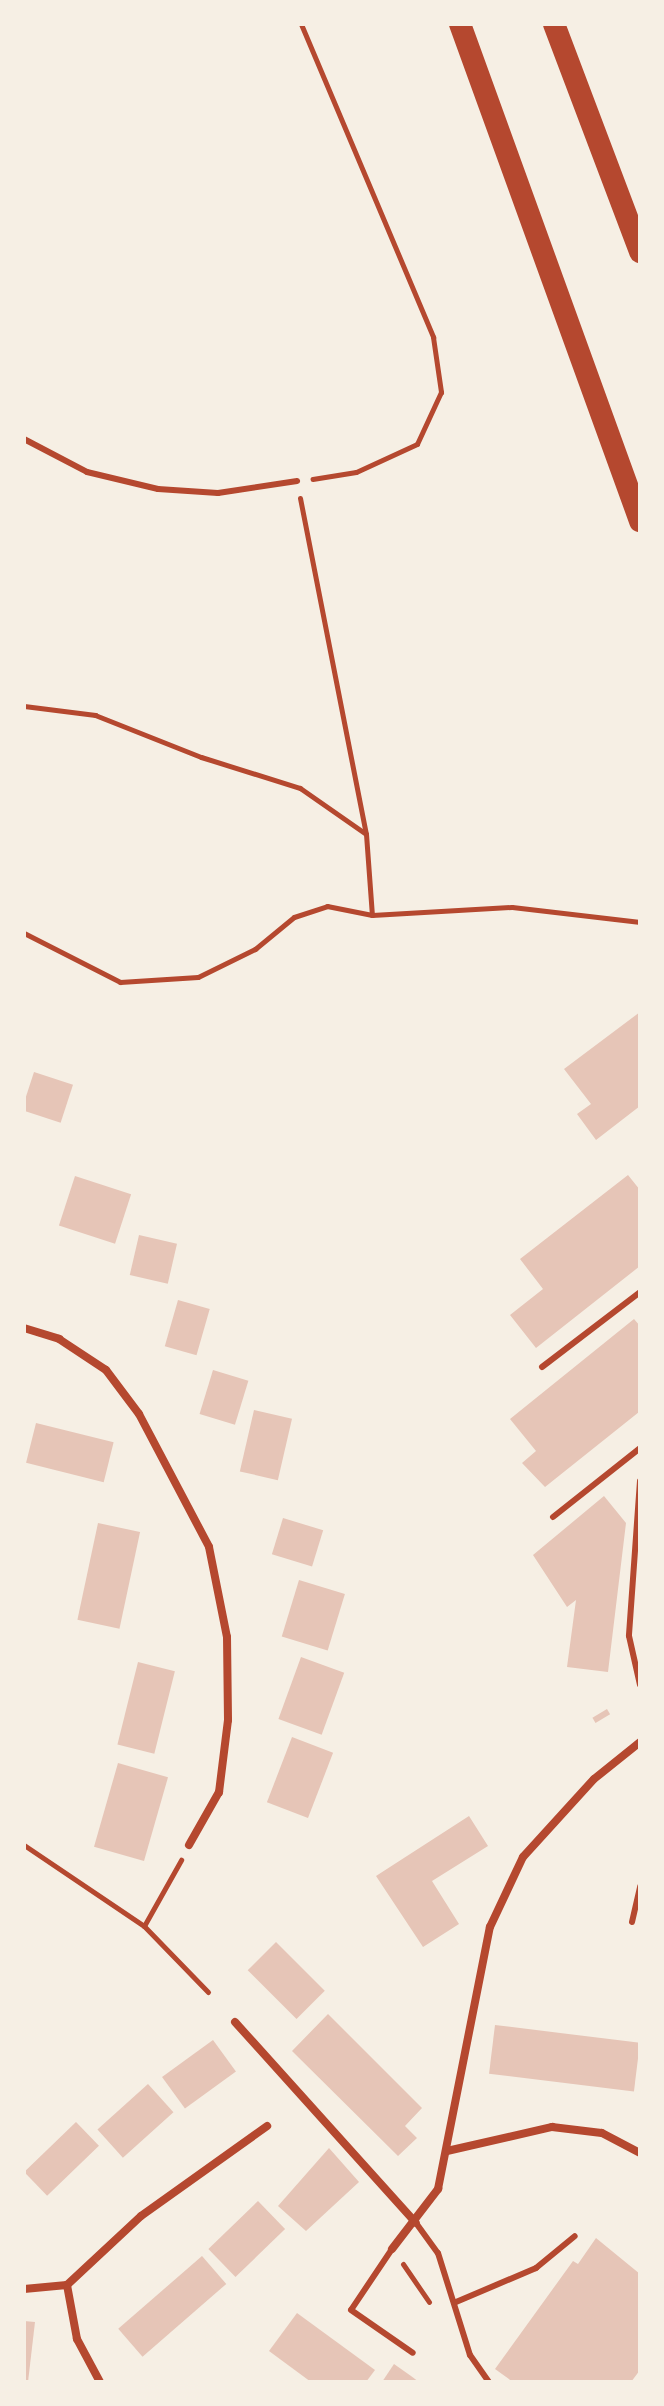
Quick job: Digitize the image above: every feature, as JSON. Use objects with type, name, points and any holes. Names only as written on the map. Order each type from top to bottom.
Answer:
[{"type":"highway","points":[[460,24],[640,521]]},
{"type":"highway","points":[[554,24],[640,252]]},
{"type":"street","points":[[24,1328],[59,1339],[106,1370],[139,1414],[209,1547],[227,1637],[228,1720],[219,1792],[189,1845]]},
{"type":"street","points":[[392,2249],[416,2223],[438,2189],[490,1927],[516,1871],[594,1779],[640,1742]]},
{"type":"street","points":[[235,2022],[416,2223]]},
{"type":"street","points":[[24,2289],[67,2285],[141,2216],[267,2126]]},
{"type":"street","points":[[447,2151],[552,2127],[602,2133],[640,2153]]},
{"type":"street","points":[[67,2285],[77,2339],[100,2382]]},
{"type":"lane","points":[[24,439],[87,472],[158,489],[218,493],[297,481]]},
{"type":"lane","points":[[542,1367],[640,1292]]},
{"type":"lane","points":[[553,1517],[640,1448]]},
{"type":"lane","points":[[640,1481],[629,1636],[640,1685]]},
{"type":"lane","points":[[632,1922],[640,1886]]},
{"type":"lane","points":[[416,2223],[438,2253],[456,2302],[470,2355],[489,2382]]},
{"type":"lane","points":[[456,2302],[536,2268],[575,2236]]},
{"type":"lane","points":[[392,2249],[351,2310],[413,2353]]},
{"type":"path","points":[[301,24],[426,317],[441,392],[417,444],[356,472],[297,481],[366,834],[372,915]]},
{"type":"path","points":[[24,706],[95,715],[201,757],[300,788],[366,834]]},
{"type":"path","points":[[24,933],[120,982],[198,977],[255,949],[294,917],[327,906],[372,915],[512,907],[640,922]]},
{"type":"path","points":[[24,1845],[144,1926],[208,1992]]},
{"type":"path","points":[[144,1926],[189,1845]]},
{"type":"path","points":[[392,2249],[434,2314]]},
{"type":"building","points":[[640,1012],[640,1106],[596,1140],[577,1114],[591,1104],[564,1069]]},
{"type":"building","points":[[34,1072],[73,1085],[61,1123],[24,1111]]},
{"type":"building","points":[[628,1175],[640,1190],[640,1266],[536,1348],[510,1315],[543,1289],[520,1259]]},
{"type":"building","points":[[75,1176],[131,1194],[115,1244],[59,1225]]},
{"type":"building","points":[[139,1235],[177,1244],[168,1284],[130,1275]]},
{"type":"building","points":[[178,1300],[210,1309],[196,1355],[165,1346]]},
{"type":"building","points":[[634,1319],[640,1326],[639,1412],[545,1487],[522,1463],[536,1451],[510,1419]]},
{"type":"building","points":[[213,1370],[248,1381],[235,1425],[200,1414]]},
{"type":"building","points":[[254,1410],[292,1419],[278,1480],[240,1471]]},
{"type":"building","points":[[36,1423],[114,1442],[104,1482],[26,1463]]},
{"type":"building","points":[[604,1496],[626,1523],[608,1672],[567,1667],[576,1600],[567,1607],[533,1555]]},
{"type":"building","points":[[283,1518],[323,1530],[312,1567],[272,1554]]},
{"type":"building","points":[[98,1523],[140,1532],[119,1629],[77,1620]]},
{"type":"building","points":[[299,1580],[345,1594],[328,1650],[282,1636]]},
{"type":"building","points":[[301,1657],[344,1673],[322,1735],[278,1719]]},
{"type":"building","points":[[138,1662],[175,1671],[154,1754],[117,1744]]},
{"type":"building","points":[[607,1709],[610,1714],[596,1723],[592,1718]]},
{"type":"building","points":[[292,1737],[333,1753],[308,1818],[267,1802]]},
{"type":"building","points":[[118,1763],[168,1777],[144,1861],[94,1847]]},
{"type":"building","points":[[469,1816],[488,1846],[432,1881],[459,1924],[423,1947],[376,1876]]},
{"type":"building","points":[[276,1942],[325,1991],[297,2019],[248,1970]]},
{"type":"building","points":[[328,2014],[422,2108],[405,2126],[417,2138],[398,2156],[292,2051]]},
{"type":"building","points":[[495,2025],[640,2043],[634,2091],[489,2074]]},
{"type":"building","points":[[213,2040],[236,2072],[185,2109],[162,2077]]},
{"type":"building","points":[[148,2084],[173,2112],[123,2158],[97,2130]]},
{"type":"building","points":[[76,2122],[99,2146],[47,2196],[24,2172]]},
{"type":"building","points":[[329,2148],[359,2182],[306,2231],[278,2206]]},
{"type":"building","points":[[258,2201],[285,2229],[235,2277],[208,2249]]},
{"type":"building","points":[[596,2238],[640,2274],[640,2370],[631,2382],[513,2382],[495,2369],[573,2261],[578,2264]]},
{"type":"building","points":[[202,2256],[226,2284],[143,2357],[118,2329]]},
{"type":"building","points":[[297,2313],[375,2370],[366,2382],[311,2382],[269,2351]]},
{"type":"building","points":[[24,2321],[35,2322],[28,2382],[24,2382]]},
{"type":"building","points":[[394,2364],[411,2376],[419,2382],[382,2382]]}]
